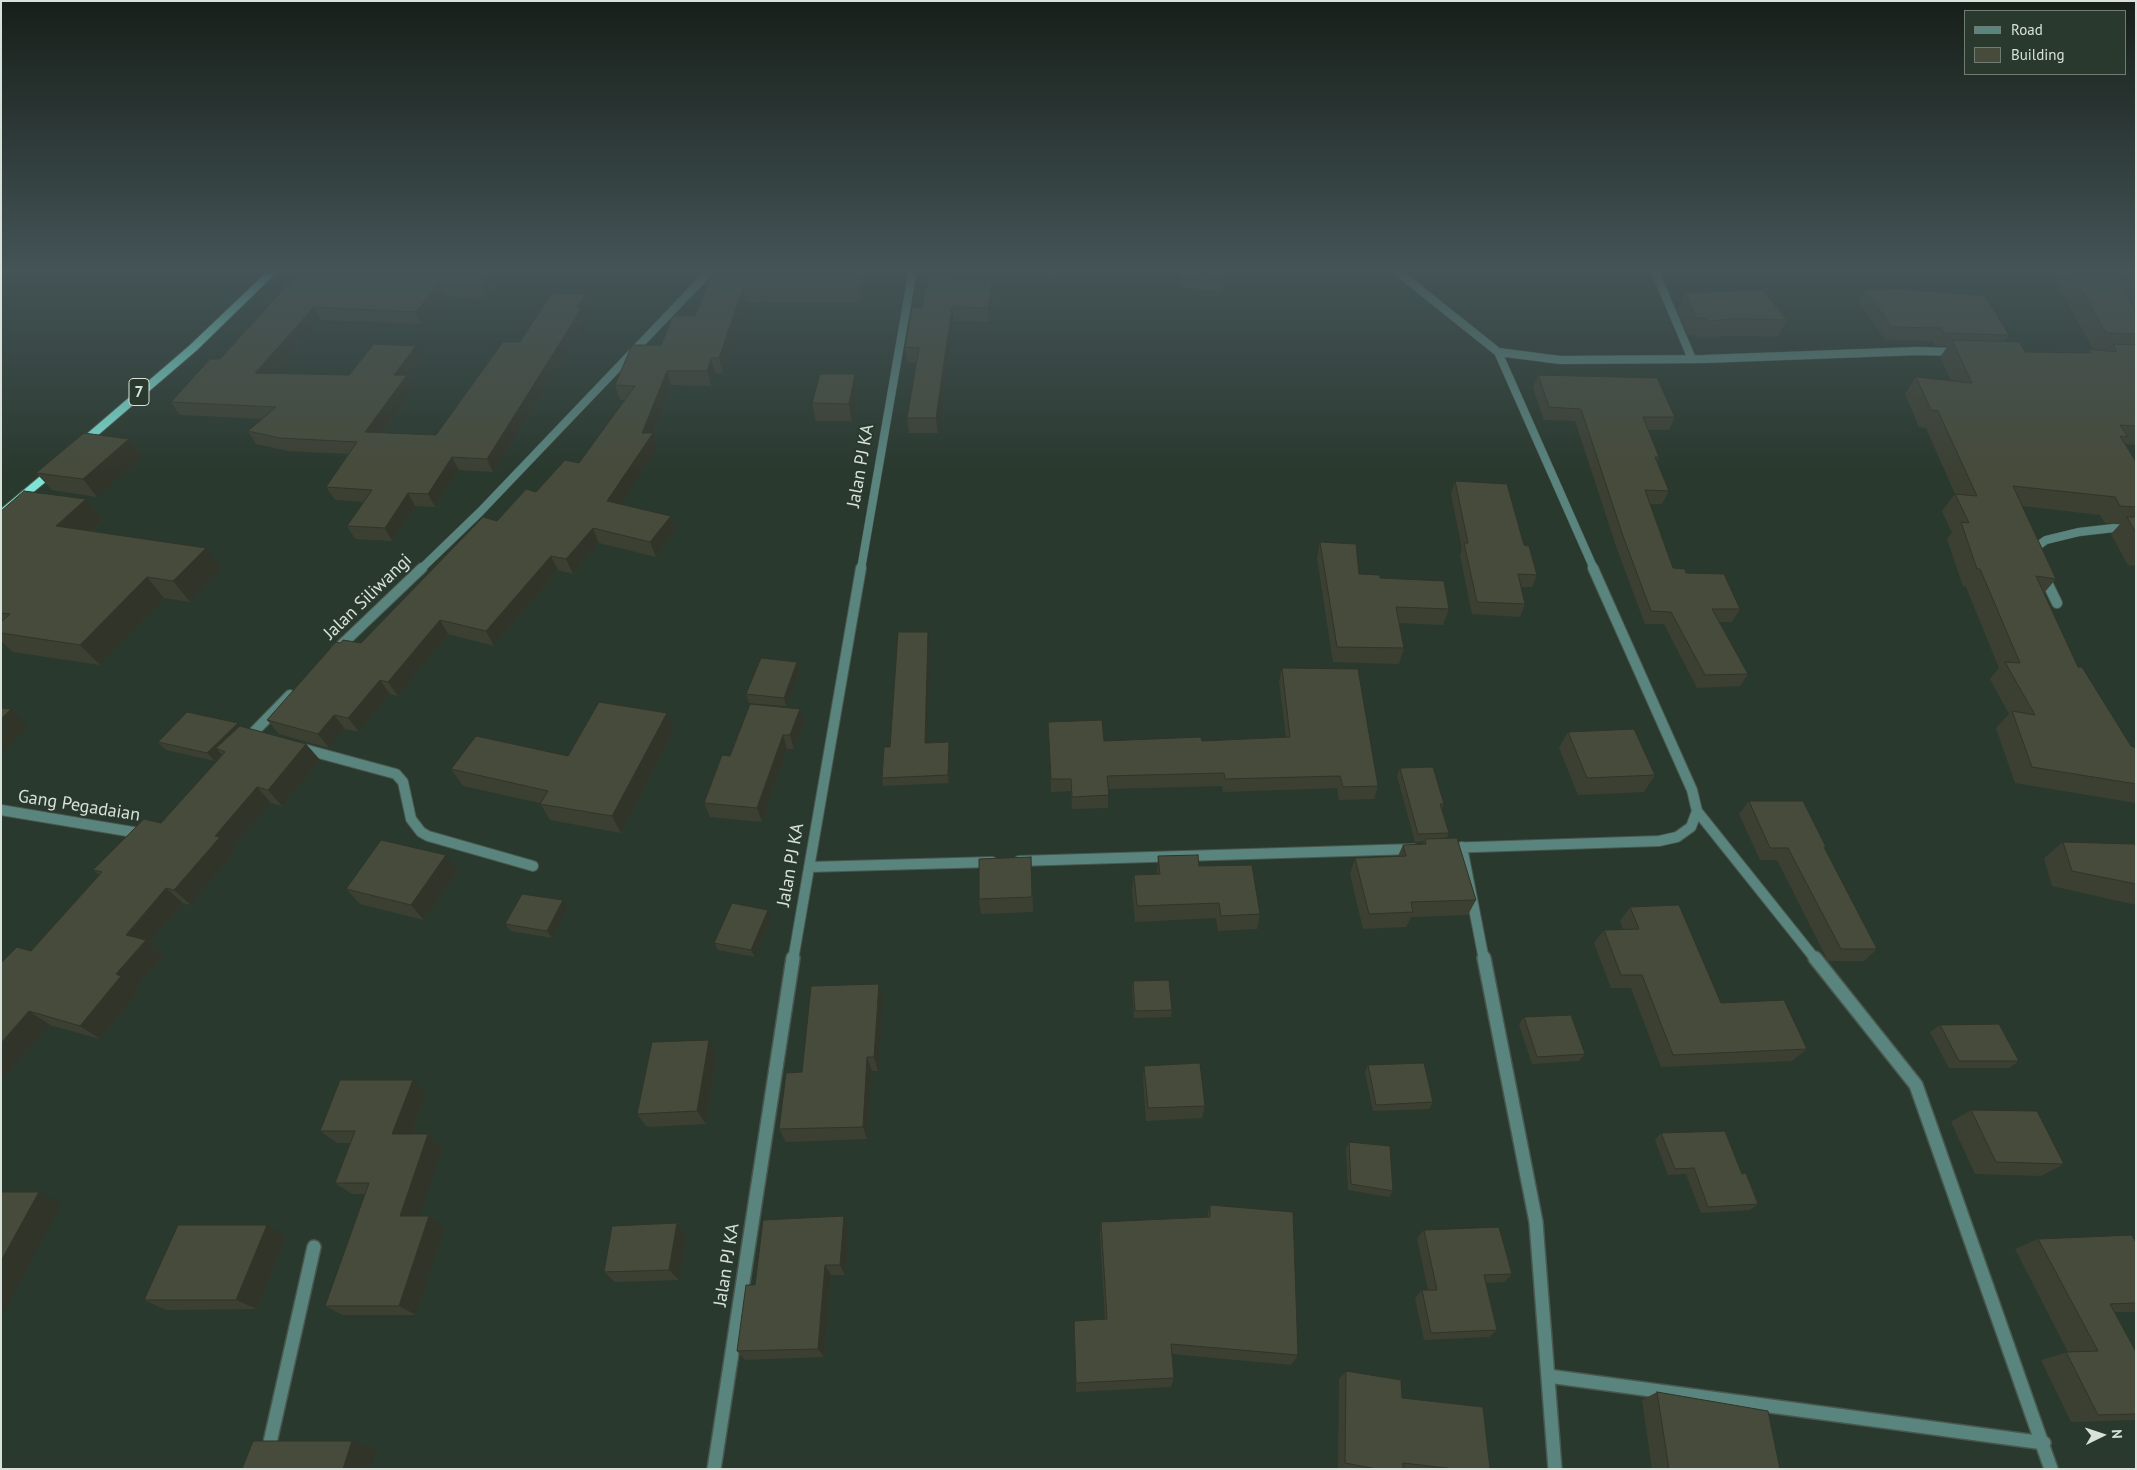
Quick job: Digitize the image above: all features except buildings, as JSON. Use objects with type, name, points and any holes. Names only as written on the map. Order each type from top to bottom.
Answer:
[{"type":"highway","name":"7","points":[[1,515],[137,394],[204,338]]},
{"type":"street","name":"Jalan Siliwangi","points":[[326,660],[480,512],[647,338]]},
{"type":"street","name":"Jalan PJ KA","points":[[714,1469],[781,1029],[901,338]]},
{"type":"street","points":[[1480,338],[1498,352],[1692,790],[1697,811],[1916,1085],[2044,1443],[2051,1469]]},
{"type":"street","points":[[1683,338],[1692,359]]},
{"type":"street","points":[[1498,352],[1560,360],[1692,359],[1874,352],[1968,352]]},
{"type":"street","points":[[2057,603],[2033,553],[2039,545],[2046,540],[2079,532],[2114,528],[2136,530]]},
{"type":"street","points":[[238,747],[256,735],[298,687]]},
{"type":"street","points":[[287,744],[396,774],[403,782],[411,819],[421,832],[428,836],[533,866]]},
{"type":"street","name":"Gang Pegadaian","points":[[1,810],[150,835]]},
{"type":"street","points":[[809,867],[1659,841],[1677,837],[1690,827],[1697,811]]},
{"type":"street","points":[[1462,848],[1536,1222],[1555,1469]]},
{"type":"street","points":[[264,1469],[314,1247]]},
{"type":"street","points":[[1548,1376],[2044,1443]]}]
